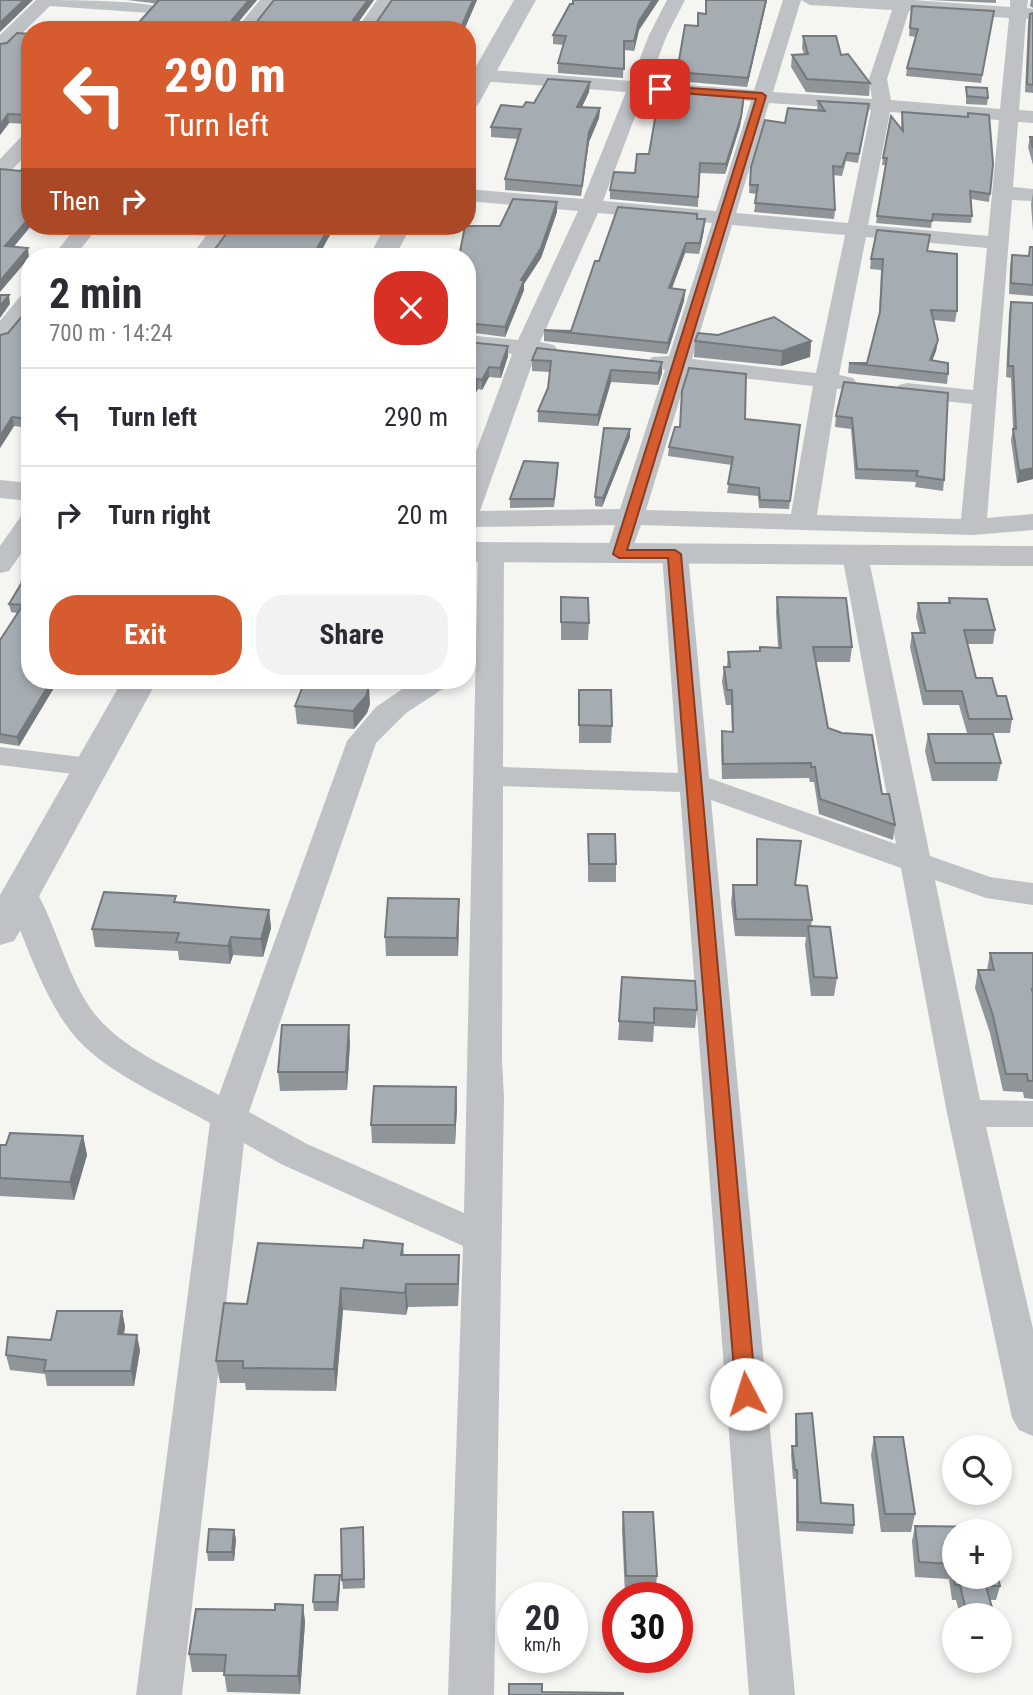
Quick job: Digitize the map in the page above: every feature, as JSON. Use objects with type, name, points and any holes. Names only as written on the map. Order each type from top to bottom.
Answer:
[{"type":"street","points":[[23,21],[46,0],[153,4]]},
{"type":"street","points":[[252,21],[269,0]]},
{"type":"street","points":[[371,21],[386,0]]},
{"type":"street","points":[[476,73],[525,0]]},
{"type":"street","points":[[476,487],[526,348],[590,207],[659,35],[676,0]]},
{"type":"street","points":[[619,554],[792,0]]},
{"type":"street","points":[[810,0],[1023,9],[1009,115],[999,243],[982,398],[973,527]]},
{"type":"street","points":[[803,521],[826,381],[882,106],[878,79],[904,3]]},
{"type":"street","points":[[137,21],[153,4]]},
{"type":"street","points":[[3,39],[21,23]]},
{"type":"street","points":[[3,39],[21,38]]},
{"type":"street","points":[[476,74],[1033,117]]},
{"type":"street","points":[[0,171],[19,149]]},
{"type":"street","points":[[1003,192],[1033,195]]},
{"type":"street","points":[[476,196],[999,243]]},
{"type":"street","points":[[0,336],[21,300]]},
{"type":"street","points":[[992,302],[1019,305]]},
{"type":"street","points":[[476,343],[564,352]]},
{"type":"street","points":[[641,360],[982,398]]},
{"type":"street","points":[[0,489],[21,491]]},
{"type":"street","points":[[476,519],[632,517],[973,527],[1033,522]]},
{"type":"street","points":[[0,565],[21,535]]},
{"type":"street","points":[[471,1695],[486,1097],[484,1060],[488,776],[478,664],[479,552],[1033,556]]},
{"type":"street","points":[[675,554],[772,1695]]},
{"type":"street","points":[[855,555],[965,1113],[1033,1418]]},
{"type":"street","points":[[0,931],[89,766],[134,689]]},
{"type":"street","points":[[159,1695],[229,1117],[362,741],[379,719],[396,704],[422,689]]},
{"type":"street","points":[[0,756],[89,766]]},
{"type":"street","points":[[488,776],[694,783],[986,887],[1033,894]]},
{"type":"street","points":[[21,892],[72,1008],[91,1032],[117,1054],[294,1154],[483,1238]]},
{"type":"street","points":[[965,1113],[1033,1114]]},
{"type":"building","points":[[0,0],[24,0],[0,23]]},
{"type":"building","points":[[159,0],[249,0],[232,21],[140,21]]},
{"type":"building","points":[[274,0],[368,0],[353,20],[257,21]]},
{"type":"building","points":[[392,0],[473,0],[464,21],[377,21]]},
{"type":"building","points":[[573,0],[653,0],[639,21],[634,41],[624,41],[624,69],[558,63],[566,36],[553,35]]},
{"type":"building","points":[[706,0],[766,0],[748,78],[677,72],[685,25],[698,26],[698,13],[706,14]]},
{"type":"building","points":[[912,6],[994,11],[982,75],[907,68],[918,29],[910,28]]},
{"type":"building","points":[[1033,13],[1033,85],[1027,84],[1030,14]]},
{"type":"building","points":[[17,33],[21,33],[21,115],[8,114],[0,125],[0,44],[7,43]]},
{"type":"building","points":[[803,36],[836,36],[841,55],[848,54],[870,83],[807,79],[792,55],[808,54]]},
{"type":"building","points":[[548,79],[590,82],[577,107],[600,108],[589,132],[582,186],[505,179],[521,129],[491,127],[501,105],[523,107],[526,102],[534,103]]},
{"type":"building","points":[[966,87],[987,88],[988,98],[967,96]]},
{"type":"building","points":[[673,89],[744,94],[741,117],[726,164],[700,163],[698,197],[610,190],[614,172],[635,173],[637,154],[649,154],[656,113]]},
{"type":"building","points":[[818,101],[869,104],[859,154],[847,153],[842,167],[833,166],[835,210],[755,203],[758,185],[750,185],[751,167],[765,120],[785,123],[788,108],[825,111]]},
{"type":"building","points":[[902,112],[968,117],[968,113],[989,115],[993,164],[990,194],[970,191],[972,216],[933,214],[932,221],[877,216],[891,116],[903,131]]},
{"type":"building","points":[[0,169],[21,171],[21,227],[5,246],[28,248],[21,248],[21,256],[0,281]]},
{"type":"building","points":[[513,199],[557,202],[541,248],[521,280],[524,280],[505,327],[476,324],[476,248],[461,248],[463,235],[476,235],[476,226],[500,226]]},
{"type":"building","points":[[618,207],[697,214],[697,219],[705,219],[700,243],[686,243],[669,288],[685,290],[668,343],[544,330],[571,331],[595,261],[599,261]]},
{"type":"building","points":[[877,230],[930,235],[927,251],[957,254],[957,311],[931,310],[938,340],[930,360],[948,363],[948,374],[849,363],[867,363],[880,312],[883,259],[871,259]]},
{"type":"building","points":[[225,235],[325,235],[317,248],[216,248]]},
{"type":"building","points":[[1030,247],[1033,247],[1033,285],[1011,283],[1012,255],[1029,256]]},
{"type":"building","points":[[0,295],[9,295],[0,306]]},
{"type":"building","points":[[1011,302],[1033,303],[1033,468],[1019,471],[1013,429],[1016,429],[1013,366],[1008,366]]},
{"type":"building","points":[[774,317],[811,341],[782,351],[695,341],[698,333],[718,335]]},
{"type":"building","points":[[21,318],[21,418],[12,417],[0,436],[0,335],[8,333]]},
{"type":"building","points":[[476,343],[508,346],[500,368],[489,367],[482,380],[476,381]]},
{"type":"building","points":[[537,348],[662,362],[658,373],[611,370],[598,415],[538,411],[548,388],[551,361],[532,360]]},
{"type":"building","points":[[689,368],[746,374],[745,419],[800,425],[790,501],[760,500],[759,488],[728,484],[733,457],[669,447],[675,427],[680,427],[682,391]]},
{"type":"building","points":[[844,382],[948,393],[944,480],[916,476],[918,471],[857,469],[852,418],[836,416]]},
{"type":"building","points":[[604,428],[630,429],[603,498],[595,497]]},
{"type":"building","points":[[524,461],[558,463],[554,499],[510,499]]},
{"type":"building","points":[[21,584],[21,605],[9,604]]},
{"type":"building","points":[[561,597],[588,598],[589,623],[561,622]]},
{"type":"building","points":[[777,597],[846,598],[852,647],[813,647],[828,728],[842,733],[872,735],[882,794],[889,794],[895,825],[820,799],[815,767],[811,767],[811,763],[723,764],[722,731],[733,732],[732,690],[727,690],[724,667],[730,667],[728,652],[760,651],[760,647],[781,648]]},
{"type":"building","points":[[949,598],[987,599],[995,630],[964,630],[976,678],[992,678],[997,696],[1006,696],[1012,719],[969,719],[962,691],[926,691],[912,633],[925,633],[918,603],[950,603]]},
{"type":"building","points":[[21,608],[21,689],[46,689],[17,737],[0,734],[0,640]]},
{"type":"building","points":[[302,689],[368,689],[366,696],[353,711],[295,706]]},
{"type":"building","points":[[579,690],[611,690],[612,726],[579,725]]},
{"type":"building","points":[[928,734],[993,734],[1001,763],[935,763]]},
{"type":"building","points":[[588,834],[615,834],[616,864],[589,864]]},
{"type":"building","points":[[757,839],[801,841],[795,885],[807,886],[812,920],[736,919],[733,885],[757,885]]},
{"type":"building","points":[[104,892],[176,896],[174,902],[269,910],[261,939],[231,937],[228,946],[176,942],[179,933],[92,929]]},
{"type":"building","points":[[388,898],[459,899],[457,938],[385,937]]},
{"type":"building","points":[[808,926],[830,927],[837,978],[814,977]]},
{"type":"building","points":[[990,953],[1033,953],[1033,1081],[1028,1081],[1027,1074],[1006,1074],[993,1016],[978,970],[994,970]]},
{"type":"building","points":[[622,977],[695,981],[697,1010],[654,1008],[654,1023],[619,1021]]},
{"type":"building","points":[[282,1025],[349,1025],[346,1072],[278,1072]]},
{"type":"building","points":[[374,1086],[456,1087],[455,1125],[371,1125]]},
{"type":"building","points":[[10,1133],[83,1136],[70,1182],[0,1178],[0,1145],[6,1145]]},
{"type":"building","points":[[364,1240],[403,1244],[401,1255],[459,1255],[458,1284],[406,1284],[405,1293],[341,1288],[334,1369],[243,1368],[243,1361],[216,1361],[224,1303],[247,1304],[258,1243],[363,1248]]},
{"type":"building","points":[[57,1311],[122,1311],[118,1334],[137,1335],[131,1371],[44,1371],[46,1360],[6,1355],[8,1337],[51,1340]]},
{"type":"building","points":[[812,1413],[821,1503],[853,1505],[854,1525],[798,1522],[797,1470],[792,1446],[797,1446],[796,1414]]},
{"type":"building","points":[[874,1437],[903,1437],[915,1514],[885,1514]]},
{"type":"building","points":[[623,1512],[653,1512],[657,1576],[626,1576]]},
{"type":"building","points":[[915,1526],[942,1526],[942,1563],[919,1562]]},
{"type":"building","points":[[363,1527],[364,1579],[342,1580],[341,1529]]},
{"type":"building","points":[[209,1529],[234,1530],[232,1552],[207,1552]]},
{"type":"building","points":[[315,1575],[340,1575],[337,1602],[313,1602]]},
{"type":"building","points":[[961,1589],[987,1589],[991,1603],[964,1603]]},
{"type":"building","points":[[275,1604],[303,1605],[298,1676],[224,1675],[226,1655],[189,1654],[196,1609],[275,1610]]},
{"type":"building","points":[[509,1684],[542,1684],[542,1692],[623,1695],[509,1695]]},
{"type":"route","points":[[660,89],[762,96],[619,554],[675,554],[746,1394]]}]
